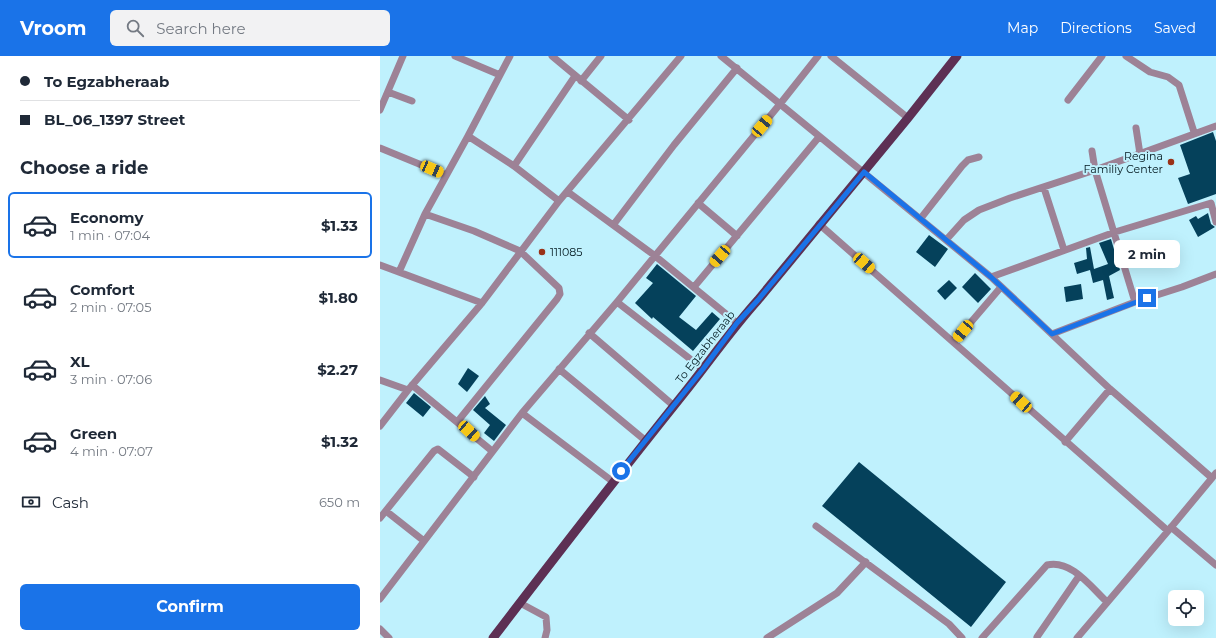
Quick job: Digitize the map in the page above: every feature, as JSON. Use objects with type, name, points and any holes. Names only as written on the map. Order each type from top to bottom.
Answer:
[{"type":"main road","name":"To Egzabheraab","points":[[493,638],[612,481],[674,406],[737,323],[758,300],[864,172],[955,57]]},
{"type":"street","points":[[380,110],[403,56]]},
{"type":"street","points":[[455,56],[500,75]]},
{"type":"street","points":[[399,272],[425,214],[510,56]]},
{"type":"street","points":[[552,56],[629,120]]},
{"type":"street","points":[[581,81],[602,56]]},
{"type":"street","points":[[380,426],[482,303],[559,201],[629,120],[681,56]]},
{"type":"street","points":[[721,56],[819,137],[921,218],[991,277],[1110,389],[1214,475],[1076,638]]},
{"type":"street","points":[[380,599],[522,413],[617,302],[818,56]]},
{"type":"street","points":[[831,56],[908,118]]},
{"type":"street","points":[[1068,100],[1102,56]]},
{"type":"street","points":[[1126,56],[1150,72],[1168,77],[1179,85],[1194,132]]},
{"type":"street","points":[[614,224],[674,145],[737,68]]},
{"type":"street","points":[[514,166],[575,76]]},
{"type":"street","points":[[388,92],[412,101]]},
{"type":"street","points":[[946,240],[964,220],[975,212],[1010,198],[1044,188],[1140,154],[1194,132],[1216,127]]},
{"type":"street","points":[[1136,128],[1140,154]]},
{"type":"street","points":[[468,136],[514,166],[559,201]]},
{"type":"street","points":[[694,287],[819,137]]},
{"type":"street","points":[[380,148],[446,175]]},
{"type":"street","points":[[1092,151],[1095,170],[1135,302]]},
{"type":"street","points":[[921,218],[962,166],[968,160],[978,157]]},
{"type":"street","points":[[1044,188],[1064,250]]},
{"type":"street","points":[[568,192],[614,224],[654,255],[737,323]]},
{"type":"street","points":[[991,277],[1115,232],[1214,202],[1216,222]]},
{"type":"street","points":[[698,203],[737,236]]},
{"type":"street","points":[[425,214],[474,231],[520,251],[559,288],[560,294],[458,422]]},
{"type":"street","points":[[820,224],[1065,442],[1169,529],[1216,565]]},
{"type":"street","points":[[380,266],[482,303]]},
{"type":"street","points":[[1052,334],[1135,302],[1182,288],[1216,274]]},
{"type":"street","points":[[954,342],[1001,287]]},
{"type":"street","points":[[617,302],[703,369]]},
{"type":"street","points":[[589,333],[674,406]]},
{"type":"street","points":[[560,369],[646,441]]},
{"type":"street","points":[[380,380],[410,388],[458,422],[492,451]]},
{"type":"street","points":[[1065,442],[1110,389]]},
{"type":"street","points":[[522,413],[612,481]]},
{"type":"street","points":[[380,518],[434,451],[438,449],[474,477]]},
{"type":"street","points":[[386,511],[424,542]]},
{"type":"street","points":[[816,526],[949,624],[962,638]]},
{"type":"street","points":[[767,638],[837,593],[866,562]]},
{"type":"street","points":[[982,638],[1047,565],[1054,563],[1070,568],[1107,602]]},
{"type":"street","points":[[1036,637],[1079,576]]},
{"type":"street","points":[[520,603],[546,617],[547,630],[545,638]]},
{"type":"street","points":[[380,629],[389,638]]},
{"type":"building","points":[[1213,132],[1216,141],[1216,194],[1188,204],[1178,178],[1190,174],[1180,145]]},
{"type":"building","points":[[1208,213],[1211,224],[1215,227],[1198,237],[1189,220],[1196,216],[1198,219]]},
{"type":"building","points":[[929,235],[948,249],[935,267],[916,252]]},
{"type":"building","points":[[1111,239],[1120,270],[1109,276],[1114,298],[1107,300],[1103,280],[1093,283],[1090,270],[1077,274],[1074,263],[1087,259],[1086,248],[1090,247],[1094,269],[1108,264],[1099,243]]},
{"type":"building","points":[[657,264],[696,296],[679,317],[696,330],[712,312],[720,319],[693,351],[653,317],[652,319],[635,303],[653,283],[646,278]]},
{"type":"building","points":[[975,273],[991,289],[978,303],[962,287]]},
{"type":"building","points":[[949,280],[957,288],[945,300],[937,291]]},
{"type":"building","points":[[1081,284],[1083,299],[1066,302],[1064,287]]},
{"type":"building","points":[[468,368],[479,376],[467,392],[458,384]]},
{"type":"building","points":[[414,393],[431,407],[423,417],[406,403]]},
{"type":"building","points":[[485,396],[490,404],[485,408],[506,425],[494,441],[484,433],[490,425],[473,410]]},
{"type":"building","points":[[859,462],[1006,582],[971,627],[822,506]]},
{"type":"place","name":"Regina Familiy Center","points":[[1171,162]]},
{"type":"place","name":"111085","points":[[542,252]]},
{"type":"route","points":[[621,471],[703,369],[737,323],[758,300],[864,172],[991,277],[1052,334],[1147,298]]}]
